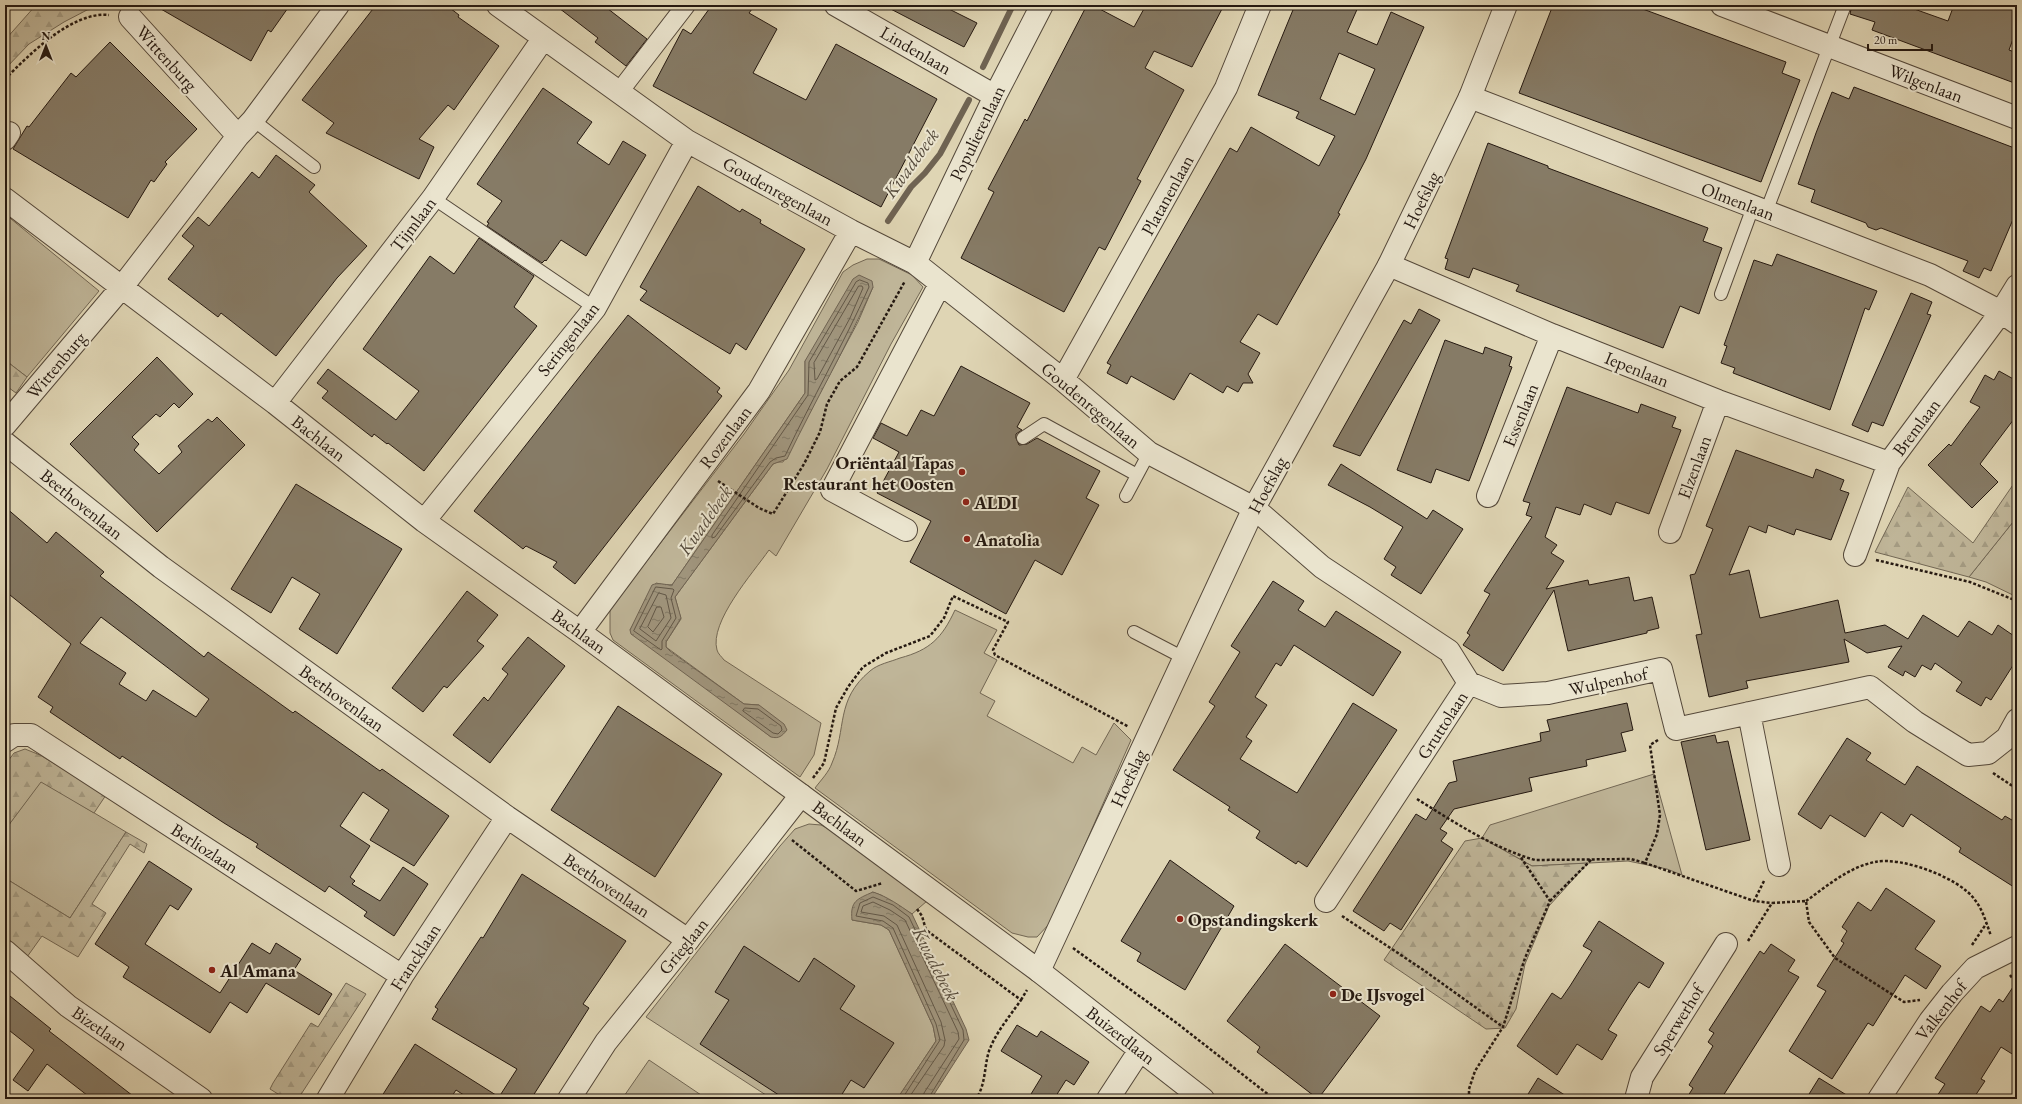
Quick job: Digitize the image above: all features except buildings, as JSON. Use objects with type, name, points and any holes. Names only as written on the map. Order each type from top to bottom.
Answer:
[{"type":"street","name":"Wittenburg","points":[[5,425],[122,287],[238,136],[253,120],[338,5]]},
{"type":"street","name":"Goudenregenlaan","points":[[498,5],[543,39],[687,141],[851,231],[915,263],[1063,380],[1149,453],[1254,508]]},
{"type":"street","name":"Lindenlaan","points":[[836,5],[995,96]]},
{"type":"street","name":"Populierenlaan","points":[[915,263],[995,96],[1042,5]]},
{"type":"street","name":"Platanenlaan","points":[[1063,380],[1226,88],[1260,5]]},
{"type":"street","name":"Hoefslag","points":[[1039,971],[1254,508],[1389,265],[1470,97],[1506,5]]},
{"type":"street","name":"Wilgenlaan","points":[[1722,5],[2017,118]]},
{"type":"street","points":[[619,92],[682,11]]},
{"type":"street","name":"Wittenburg","points":[[130,18],[238,136]]},
{"type":"street","name":"Tijmlaan","points":[[275,403],[433,198],[543,39]]},
{"type":"street","name":"Olmenlaan","points":[[1470,97],[1930,275],[2009,317]]},
{"type":"street","name":"Seringenlaan","points":[[424,521],[595,308],[687,141]]},
{"type":"street","points":[[5,199],[122,287]]},
{"type":"street","name":"Rozenlaan","points":[[580,632],[759,391],[851,231]]},
{"type":"street","name":"Iepenlaan","points":[[1389,265],[1552,335],[1718,401],[1889,463]]},
{"type":"street","points":[[906,530],[832,490],[940,284]]},
{"type":"street","name":"Bremlaan","points":[[1855,555],[1889,463],[2009,317],[2017,286]]},
{"type":"street","name":"Bachlaan","points":[[122,287],[275,403],[424,521],[580,632],[1039,971]]},
{"type":"street","name":"Essenlaan","points":[[1488,496],[1552,335]]},
{"type":"street","name":"Elzenlaan","points":[[1670,532],[1718,401]]},
{"type":"street","name":"Beethovenlaan","points":[[5,443],[161,568],[507,817],[688,940]]},
{"type":"street","name":"Gruttolaan","points":[[1254,508],[1322,568],[1449,651],[1469,683],[1326,901]]},
{"type":"street","name":"Wulpenhof","points":[[1469,683],[1501,696],[1548,693],[1662,670],[1676,729]]},
{"type":"street","points":[[1676,729],[1870,687],[1915,722],[1968,756],[1988,753],[2012,729]]},
{"type":"street","points":[[1749,713],[1779,865]]},
{"type":"street","name":"Berliozlaan","points":[[5,742],[14,735],[31,735],[402,976]]},
{"type":"street","name":"Grieglaan","points":[[569,1099],[606,1042],[801,795]]},
{"type":"street","name":"Francklaan","points":[[328,1099],[402,976],[507,817]]},
{"type":"street","name":"Sperwerhof","points":[[1636,1099],[1642,1077],[1726,944]]},
{"type":"street","name":"Bizetlaan","points":[[5,951],[68,1006],[201,1099]]},
{"type":"street","name":"Valkenhof","points":[[1886,1097],[1937,1010],[1975,968],[2008,952]]},
{"type":"street","name":"Buizerdlaan","points":[[1039,971],[1203,1099]]},
{"type":"street","points":[[1108,1099],[1140,1050]]},
{"type":"lane","points":[[1722,294],[1830,46],[1845,5]]},
{"type":"lane","points":[[253,120],[314,167]]},
{"type":"lane","points":[[433,198],[595,308]]},
{"type":"lane","points":[[1023,438],[1044,424],[1137,476]]},
{"type":"lane","points":[[1126,496],[1149,453]]},
{"type":"lane","points":[[1134,632],[1184,658]]},
{"type":"path","name":"Wittenburg","points":[[5,79],[34,50],[75,22],[100,14],[130,18]]},
{"type":"path","points":[[713,477],[759,508],[773,514],[804,464],[820,432],[827,404],[840,381],[857,367],[915,263]]},
{"type":"path","points":[[1855,555],[1970,582],[2017,601]]},
{"type":"path","points":[[801,795],[824,763],[836,708],[859,672],[863,667],[886,653],[930,636],[944,618],[953,596],[1008,622],[993,650],[995,655],[1147,737]]},
{"type":"path","points":[[1645,863],[1657,834],[1660,815],[1650,746],[1676,729]]},
{"type":"path","points":[[1400,789],[1458,824],[1520,856],[1535,860],[1631,858],[1754,901],[1772,903],[1806,901],[1853,869],[1876,861],[1900,862],[1923,868],[1964,888],[1975,900],[2008,952]]},
{"type":"path","points":[[776,828],[856,891],[882,883],[888,886]]},
{"type":"path","points":[[1520,856],[1550,901]]},
{"type":"path","points":[[1469,1099],[1469,1089],[1475,1071],[1503,1026],[1525,958],[1550,901],[1592,859]]},
{"type":"path","points":[[1754,901],[1767,875],[1779,865]]},
{"type":"path","points":[[1326,901],[1331,908],[1503,1026]]},
{"type":"path","points":[[1806,901],[1809,922],[1835,958],[1904,1002],[1918,999],[1937,1010]]},
{"type":"path","points":[[1726,944],[1742,950],[1772,903]]},
{"type":"path","points":[[915,906],[922,916],[926,930],[1021,1000],[994,1038],[989,1052],[982,1090],[976,1099]]},
{"type":"path","points":[[1055,935],[1178,1024],[1274,1099]]},
{"type":"green space","points":[[36,5],[120,5],[87,10],[64,22],[29,44],[5,69],[5,40]]},
{"type":"green space","points":[[5,214],[99,291],[27,377],[5,360]]},
{"type":"green space","points":[[867,259],[879,259],[912,275],[923,287],[891,344],[827,469],[776,556],[769,550],[743,584],[726,612],[716,639],[717,650],[724,660],[821,723],[814,755],[800,777],[613,640],[610,633],[610,609],[744,434],[789,370],[843,272],[853,265]],"holes":[[[873,287],[858,322],[783,462],[773,464],[675,597],[681,619],[666,642],[666,647],[744,704],[759,705],[771,737],[630,630],[656,583],[672,585],[805,393],[805,361]]]},
{"type":"green space","points":[[5,360],[27,377],[16,393],[5,385]]},
{"type":"green space","points":[[2017,479],[2017,517],[1969,577],[1875,552],[1908,487],[1973,543]]},
{"type":"green space","points":[[2017,517],[2017,597],[1986,582],[1969,577]]},
{"type":"green space","points":[[955,610],[997,630],[984,653],[997,660],[980,693],[995,701],[987,716],[1073,763],[1082,747],[1096,755],[1114,723],[1131,740],[1051,922],[1037,937],[1028,937],[1012,933],[815,788],[831,766],[837,750],[847,704],[851,693],[859,682],[870,671],[884,663],[910,655],[934,642],[945,628]]},
{"type":"green space","points":[[25,749],[40,755],[106,795],[94,813],[41,782],[5,830],[5,765],[14,753]]},
{"type":"green space","points":[[1654,774],[1682,875],[1667,869],[1628,861],[1532,866],[1482,838],[1490,825]]},
{"type":"green space","points":[[41,781],[126,832],[70,918],[5,878],[5,830]]},
{"type":"green space","points":[[809,824],[821,825],[841,835],[927,901],[912,914],[881,895],[872,892],[852,920],[881,925],[889,930],[933,1026],[936,1041],[897,1099],[772,1099],[646,1017],[780,846],[795,829]]},
{"type":"green space","points":[[126,832],[147,844],[144,853],[130,844],[92,904],[106,913],[78,957],[42,936],[27,957],[5,940],[5,878],[70,918]]},
{"type":"green space","points":[[1482,838],[1532,866],[1588,863],[1549,906],[1525,964],[1516,1009],[1505,1028],[1486,1029],[1384,960],[1465,841]]},
{"type":"green space","points":[[346,983],[366,994],[298,1099],[286,1099],[270,1089],[273,1083],[311,1023],[318,1027]]},
{"type":"green space","points":[[649,1060],[652,1062],[707,1099],[622,1099]]},
{"type":"water","points":[[859,275],[872,281],[873,287],[853,331],[787,459],[773,464],[675,597],[681,618],[666,642],[666,647],[670,651],[744,704],[759,705],[784,724],[787,730],[784,734],[774,738],[631,634],[630,630],[652,585],[672,585],[805,393],[805,361],[853,279]]},
{"type":"water","points":[[873,892],[898,904],[912,914],[966,1029],[969,1040],[931,1099],[897,1099],[936,1041],[933,1026],[889,930],[881,925],[852,920],[852,909],[856,902]]},
{"type":"waterway","name":"Kwadebeek","points":[[983,67],[1013,5]]},
{"type":"waterway","name":"Kwadebeek","points":[[888,221],[911,187],[925,173],[940,154],[969,100]]},
{"type":"place","name":"Oriëntaal Tapas Restaurant het Oosten","points":[[962,472]]},
{"type":"place","name":"ALDI","points":[[966,502]]},
{"type":"place","name":"Anatolia","points":[[967,539]]},
{"type":"place","name":"Opstandingskerk","points":[[1180,919]]},
{"type":"place","name":"Al Amana","points":[[212,970]]},
{"type":"place","name":"De IJsvogel","points":[[1333,994]]}]
